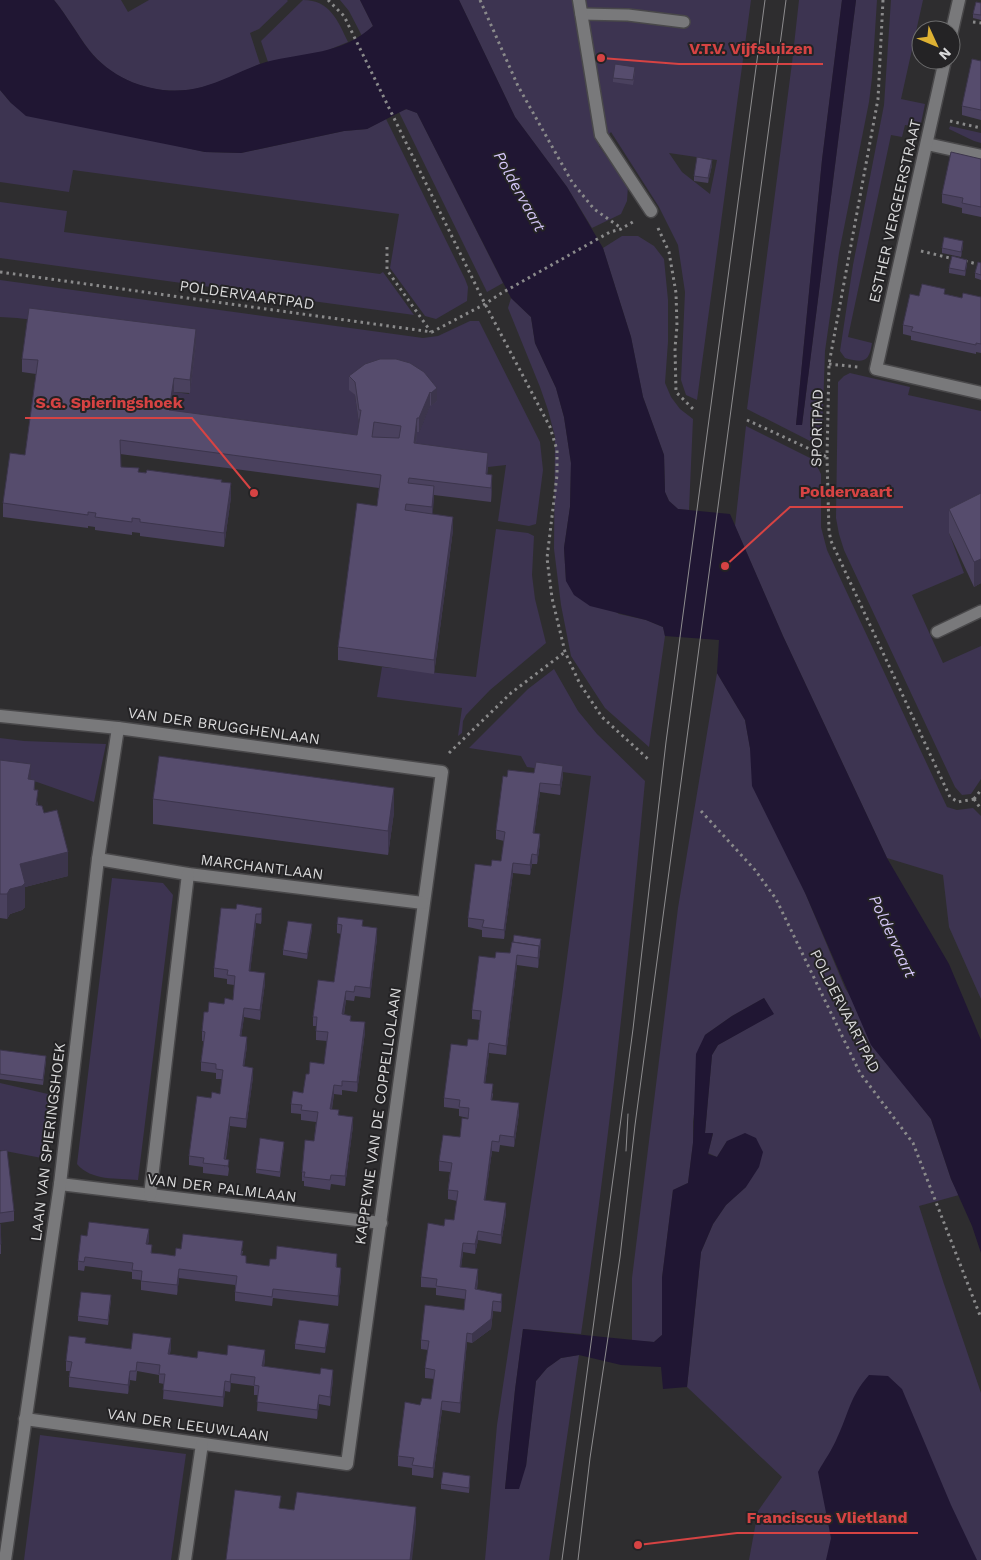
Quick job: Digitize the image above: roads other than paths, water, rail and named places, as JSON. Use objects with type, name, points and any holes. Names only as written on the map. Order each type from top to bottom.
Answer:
[{"type":"street","points":[[579,0],[601,135],[651,211]]},
{"type":"street","points":[[954,20],[959,0]]},
{"type":"street","name":"ESTHER VERGEERSTRAAT","points":[[944,70],[876,369],[981,393]]},
{"type":"street","points":[[927,144],[981,156]]},
{"type":"street","name":"VAN DER BRUGGHENLAAN","points":[[0,716],[118,728],[442,772]]},
{"type":"street","name":"LAAN VAN SPIERINGSHOEK","points":[[5,1560],[60,1184],[98,859],[118,728]]},
{"type":"street","name":"KAPPEYNE VAN DE COPPELLOLAAN","points":[[346,1464],[442,772]]},
{"type":"street","name":"MARCHANTLAAN","points":[[98,859],[188,874],[423,903]]},
{"type":"street","points":[[150,1195],[188,874]]},
{"type":"street","name":"VAN DER PALMLAAN","points":[[60,1184],[380,1223]]},
{"type":"street","name":"VAN DER LEEUWLAAN","points":[[25,1419],[346,1464]]},
{"type":"street","points":[[185,1560],[202,1444]]},
{"type":"lane","points":[[582,14],[628,15],[684,22]]},
{"type":"lane","points":[[938,632],[981,611]]},
{"type":"water","points":[[0,0],[54,0],[89,50],[112,71],[140,85],[156,89],[187,90],[218,82],[266,62],[322,51],[348,42],[373,26],[360,0],[459,0],[515,117],[567,187],[603,248],[631,337],[643,397],[664,455],[665,492],[669,501],[678,509],[730,514],[783,636],[887,858],[949,964],[981,1040],[981,1253],[972,1226],[951,1179],[931,1119],[871,1045],[806,895],[752,786],[750,748],[745,720],[717,673],[719,640],[665,636],[663,627],[646,620],[590,606],[574,595],[566,581],[564,548],[570,507],[571,463],[564,417],[556,388],[535,343],[531,317],[511,298],[417,113],[406,109],[367,129],[344,131],[241,153],[205,152],[26,116],[0,90]]},
{"type":"water","points":[[842,0],[856,0],[802,425],[796,425],[822,160]]},
{"type":"water","points":[[764,998],[774,1014],[718,1045],[712,1055],[705,1133],[713,1133],[708,1154],[717,1157],[727,1141],[745,1133],[756,1138],[763,1152],[759,1167],[746,1187],[726,1205],[713,1224],[701,1252],[687,1387],[663,1389],[661,1367],[621,1365],[579,1355],[561,1358],[547,1368],[536,1381],[526,1466],[519,1489],[505,1489],[523,1329],[654,1342],[662,1335],[662,1278],[673,1190],[688,1183],[693,1143],[696,1054],[705,1035],[732,1016]]},
{"type":"water","points":[[869,1375],[888,1376],[902,1389],[951,1505],[977,1560],[826,1560],[831,1538],[818,1472],[835,1442],[858,1390]]},
{"type":"tram line","points":[[562,1560],[633,1029],[666,742],[765,0]]},
{"type":"tram line","points":[[578,1560],[590,1458],[620,1257],[635,1125],[786,0]]},
{"type":"tram line","points":[[626,1151],[628,1114]]},
{"type":"place","name":"V.T.V. Vijfsluizen","points":[[601,58]]},
{"type":"place","name":"S.G. Spieringshoek","points":[[254,493]]},
{"type":"place","name":"Poldervaart","points":[[725,566]]},
{"type":"place","name":"Franciscus Vlietland","points":[[638,1545]]}]
